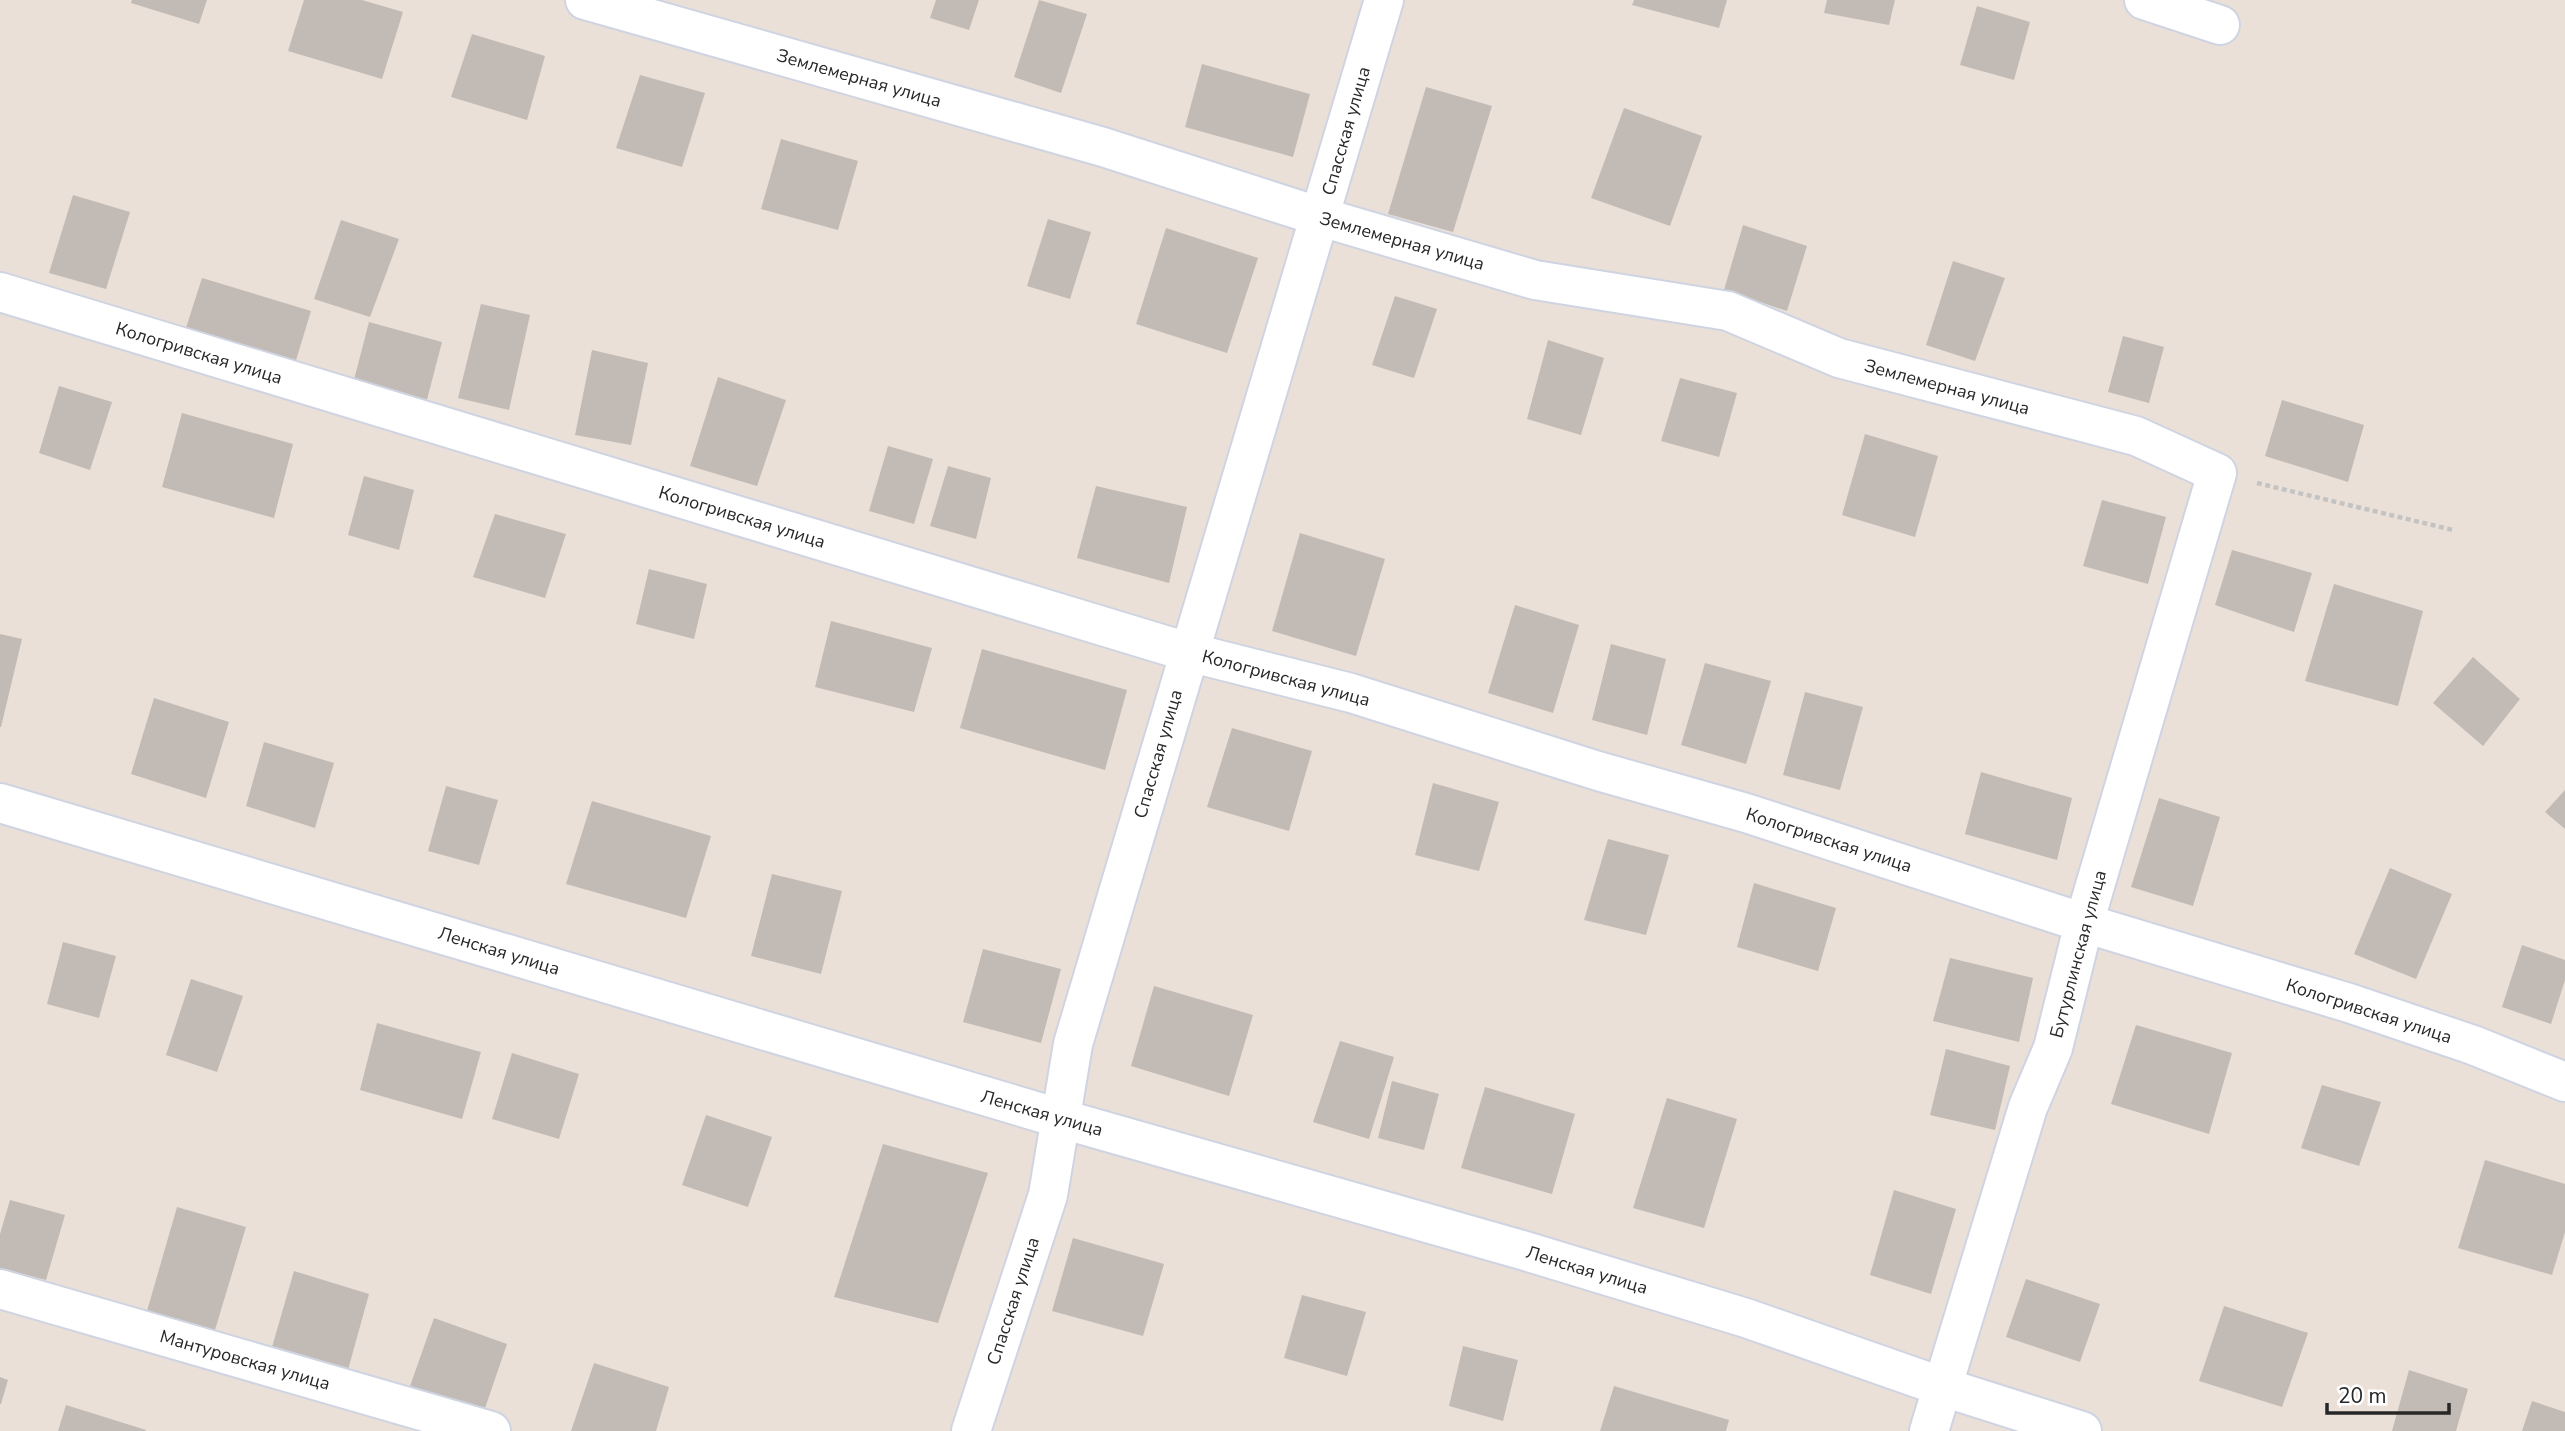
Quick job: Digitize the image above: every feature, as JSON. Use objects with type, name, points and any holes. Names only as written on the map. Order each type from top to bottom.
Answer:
[{"type":"street","name":"Землемерная улица","points":[[585,0],[1102,147],[1321,217],[1535,280],[1728,311],[1839,358],[2136,436],[2233,477]]},
{"type":"street","name":"Спасская улица","points":[[971,1431],[1048,1195],[1073,1044],[1384,0]]},
{"type":"street","points":[[2144,0],[2220,25]]},
{"type":"street","name":"Кологривская улица","points":[[0,292],[1188,652],[1351,694],[1598,771],[1746,813],[2084,923],[2349,1003],[2473,1045],[2565,1082]]},
{"type":"street","name":"Бутурлинская улица","points":[[1929,1431],[2028,1107],[2053,1048],[2084,923],[2233,477]]},
{"type":"street","name":"Ленская улица","points":[[0,803],[1062,1119],[1535,1254],[1746,1318],[1942,1387],[2082,1431]]},
{"type":"street","name":"Мантуровская улица","points":[[0,1289],[491,1431]]},
{"type":"path","points":[[2233,477],[2453,530]]},
{"type":"building","points":[[132,0],[207,0],[199,24],[131,3]]},
{"type":"building","points":[[304,0],[362,0],[403,12],[382,79],[288,51]]},
{"type":"building","points":[[936,0],[979,0],[969,30],[930,18]]},
{"type":"building","points":[[1039,0],[1087,14],[1061,93],[1014,77]]},
{"type":"building","points":[[1634,0],[1727,0],[1719,28],[1632,5]]},
{"type":"building","points":[[1827,0],[1895,0],[1889,25],[1824,13]]},
{"type":"building","points":[[1977,6],[2030,22],[2014,80],[1960,65]]},
{"type":"building","points":[[472,34],[545,56],[527,120],[451,97]]},
{"type":"building","points":[[1202,64],[1310,94],[1293,157],[1185,127]]},
{"type":"building","points":[[640,75],[705,93],[682,167],[616,148]]},
{"type":"building","points":[[1426,87],[1492,106],[1453,232],[1388,214]]},
{"type":"building","points":[[1624,108],[1702,136],[1670,226],[1591,198]]},
{"type":"building","points":[[781,139],[858,161],[838,230],[761,209]]},
{"type":"building","points":[[73,195],[130,212],[106,289],[49,273]]},
{"type":"building","points":[[1048,219],[1091,232],[1070,299],[1027,286]]},
{"type":"building","points":[[341,220],[399,239],[370,317],[314,299]]},
{"type":"building","points":[[1743,225],[1807,246],[1787,311],[1724,290]]},
{"type":"building","points":[[1166,228],[1258,258],[1227,353],[1136,324]]},
{"type":"building","points":[[1953,261],[2005,278],[1975,361],[1926,345]]},
{"type":"building","points":[[202,278],[311,311],[294,367],[184,334]]},
{"type":"building","points":[[1395,296],[1437,309],[1414,378],[1372,365]]},
{"type":"building","points":[[481,304],[530,315],[509,410],[458,398]]},
{"type":"building","points":[[369,322],[442,342],[423,415],[350,395]]},
{"type":"building","points":[[2123,336],[2164,347],[2149,403],[2108,392]]},
{"type":"building","points":[[1548,340],[1604,358],[1581,435],[1527,419]]},
{"type":"building","points":[[592,350],[648,363],[631,445],[575,435]]},
{"type":"building","points":[[718,377],[786,400],[757,486],[690,466]]},
{"type":"building","points":[[1680,378],[1737,393],[1719,457],[1661,441]]},
{"type":"building","points":[[59,386],[112,402],[90,470],[39,453]]},
{"type":"building","points":[[2282,400],[2364,425],[2348,482],[2265,456]]},
{"type":"building","points":[[182,413],[293,444],[274,518],[162,487]]},
{"type":"building","points":[[1865,434],[1938,456],[1915,537],[1842,515]]},
{"type":"building","points":[[888,446],[933,459],[914,524],[869,511]]},
{"type":"building","points":[[948,466],[991,478],[976,539],[930,526]]},
{"type":"building","points":[[364,476],[414,490],[399,550],[348,535]]},
{"type":"building","points":[[1096,486],[1187,507],[1169,583],[1077,558]]},
{"type":"building","points":[[2102,500],[2166,517],[2148,584],[2083,566]]},
{"type":"building","points":[[495,514],[566,534],[545,598],[473,577]]},
{"type":"building","points":[[1300,533],[1385,559],[1356,656],[1272,631]]},
{"type":"building","points":[[2232,550],[2312,573],[2294,632],[2215,605]]},
{"type":"building","points":[[649,569],[707,584],[694,639],[636,624]]},
{"type":"building","points":[[2334,584],[2423,611],[2398,706],[2305,681]]},
{"type":"building","points":[[1515,605],[1579,625],[1553,713],[1488,693]]},
{"type":"building","points":[[831,621],[932,648],[914,712],[815,687]]},
{"type":"building","points":[[0,634],[22,639],[1,727],[0,727]]},
{"type":"building","points":[[1611,644],[1666,659],[1647,735],[1592,720]]},
{"type":"building","points":[[982,649],[1127,690],[1105,770],[960,728]]},
{"type":"building","points":[[2473,657],[2520,699],[2483,746],[2433,703]]},
{"type":"building","points":[[1705,663],[1771,681],[1746,764],[1681,745]]},
{"type":"building","points":[[1805,692],[1863,707],[1840,790],[1783,775]]},
{"type":"building","points":[[154,698],[229,722],[206,798],[131,774]]},
{"type":"building","points":[[1232,728],[1312,751],[1289,831],[1207,807]]},
{"type":"building","points":[[264,742],[334,763],[315,828],[246,806]]},
{"type":"building","points":[[1981,772],[2072,798],[2057,860],[1965,834]]},
{"type":"building","points":[[1433,783],[1499,802],[1479,871],[1415,855]]},
{"type":"building","points":[[446,786],[498,800],[479,865],[428,851]]},
{"type":"building","points":[[2565,790],[2565,829],[2545,812]]},
{"type":"building","points":[[2159,798],[2220,817],[2193,906],[2131,887]]},
{"type":"building","points":[[592,801],[711,836],[686,918],[566,884]]},
{"type":"building","points":[[1608,839],[1669,855],[1646,935],[1584,920]]},
{"type":"building","points":[[2390,868],[2452,894],[2416,979],[2354,954]]},
{"type":"building","points":[[772,874],[842,891],[821,974],[751,956]]},
{"type":"building","points":[[1754,883],[1836,908],[1818,971],[1737,947]]},
{"type":"building","points":[[63,942],[116,956],[99,1018],[47,1004]]},
{"type":"building","points":[[2522,945],[2565,960],[2565,980],[2551,1024],[2502,1007]]},
{"type":"building","points":[[983,949],[1061,969],[1041,1043],[963,1022]]},
{"type":"building","points":[[1950,958],[2033,978],[2019,1042],[1933,1021]]},
{"type":"building","points":[[191,979],[243,996],[217,1072],[166,1055]]},
{"type":"building","points":[[1154,986],[1253,1015],[1229,1096],[1131,1066]]},
{"type":"building","points":[[377,1023],[481,1052],[462,1119],[360,1090]]},
{"type":"building","points":[[2136,1025],[2232,1053],[2209,1134],[2111,1104]]},
{"type":"building","points":[[1340,1041],[1394,1057],[1369,1139],[1313,1122]]},
{"type":"building","points":[[1946,1049],[2010,1066],[1995,1130],[1930,1115]]},
{"type":"building","points":[[512,1053],[579,1074],[559,1139],[492,1119]]},
{"type":"building","points":[[1392,1081],[1439,1094],[1424,1150],[1378,1138]]},
{"type":"building","points":[[2322,1085],[2381,1102],[2359,1166],[2301,1148]]},
{"type":"building","points":[[1485,1087],[1575,1114],[1552,1194],[1461,1168]]},
{"type":"building","points":[[1667,1098],[1737,1119],[1704,1228],[1633,1208]]},
{"type":"building","points":[[706,1115],[772,1137],[748,1207],[682,1185]]},
{"type":"building","points":[[883,1144],[988,1173],[938,1323],[834,1297]]},
{"type":"building","points":[[2485,1160],[2565,1184],[2565,1232],[2552,1275],[2458,1248]]},
{"type":"building","points":[[1894,1190],[1956,1209],[1931,1294],[1870,1275]]},
{"type":"building","points":[[10,1200],[65,1215],[46,1280],[0,1268],[0,1234]]},
{"type":"building","points":[[177,1207],[246,1227],[215,1330],[147,1311]]},
{"type":"building","points":[[1073,1238],[1164,1264],[1143,1336],[1052,1311]]},
{"type":"building","points":[[294,1271],[369,1294],[348,1370],[272,1347]]},
{"type":"building","points":[[2026,1279],[2100,1304],[2080,1362],[2006,1337]]},
{"type":"building","points":[[1302,1295],[1366,1312],[1347,1376],[1284,1358]]},
{"type":"building","points":[[2224,1306],[2308,1333],[2282,1407],[2199,1381]]},
{"type":"building","points":[[434,1318],[507,1344],[483,1414],[409,1389]]},
{"type":"building","points":[[1463,1346],[1518,1360],[1503,1421],[1449,1406]]},
{"type":"building","points":[[594,1363],[669,1387],[656,1431],[571,1431]]},
{"type":"building","points":[[2409,1370],[2468,1389],[2456,1431],[2392,1431]]},
{"type":"building","points":[[0,1377],[8,1380],[1,1404],[0,1404]]},
{"type":"building","points":[[1614,1386],[1729,1420],[1726,1431],[1600,1431]]},
{"type":"building","points":[[2532,1401],[2565,1412],[2565,1431],[2522,1431]]},
{"type":"building","points":[[66,1405],[146,1430],[146,1431],[58,1431]]}]
